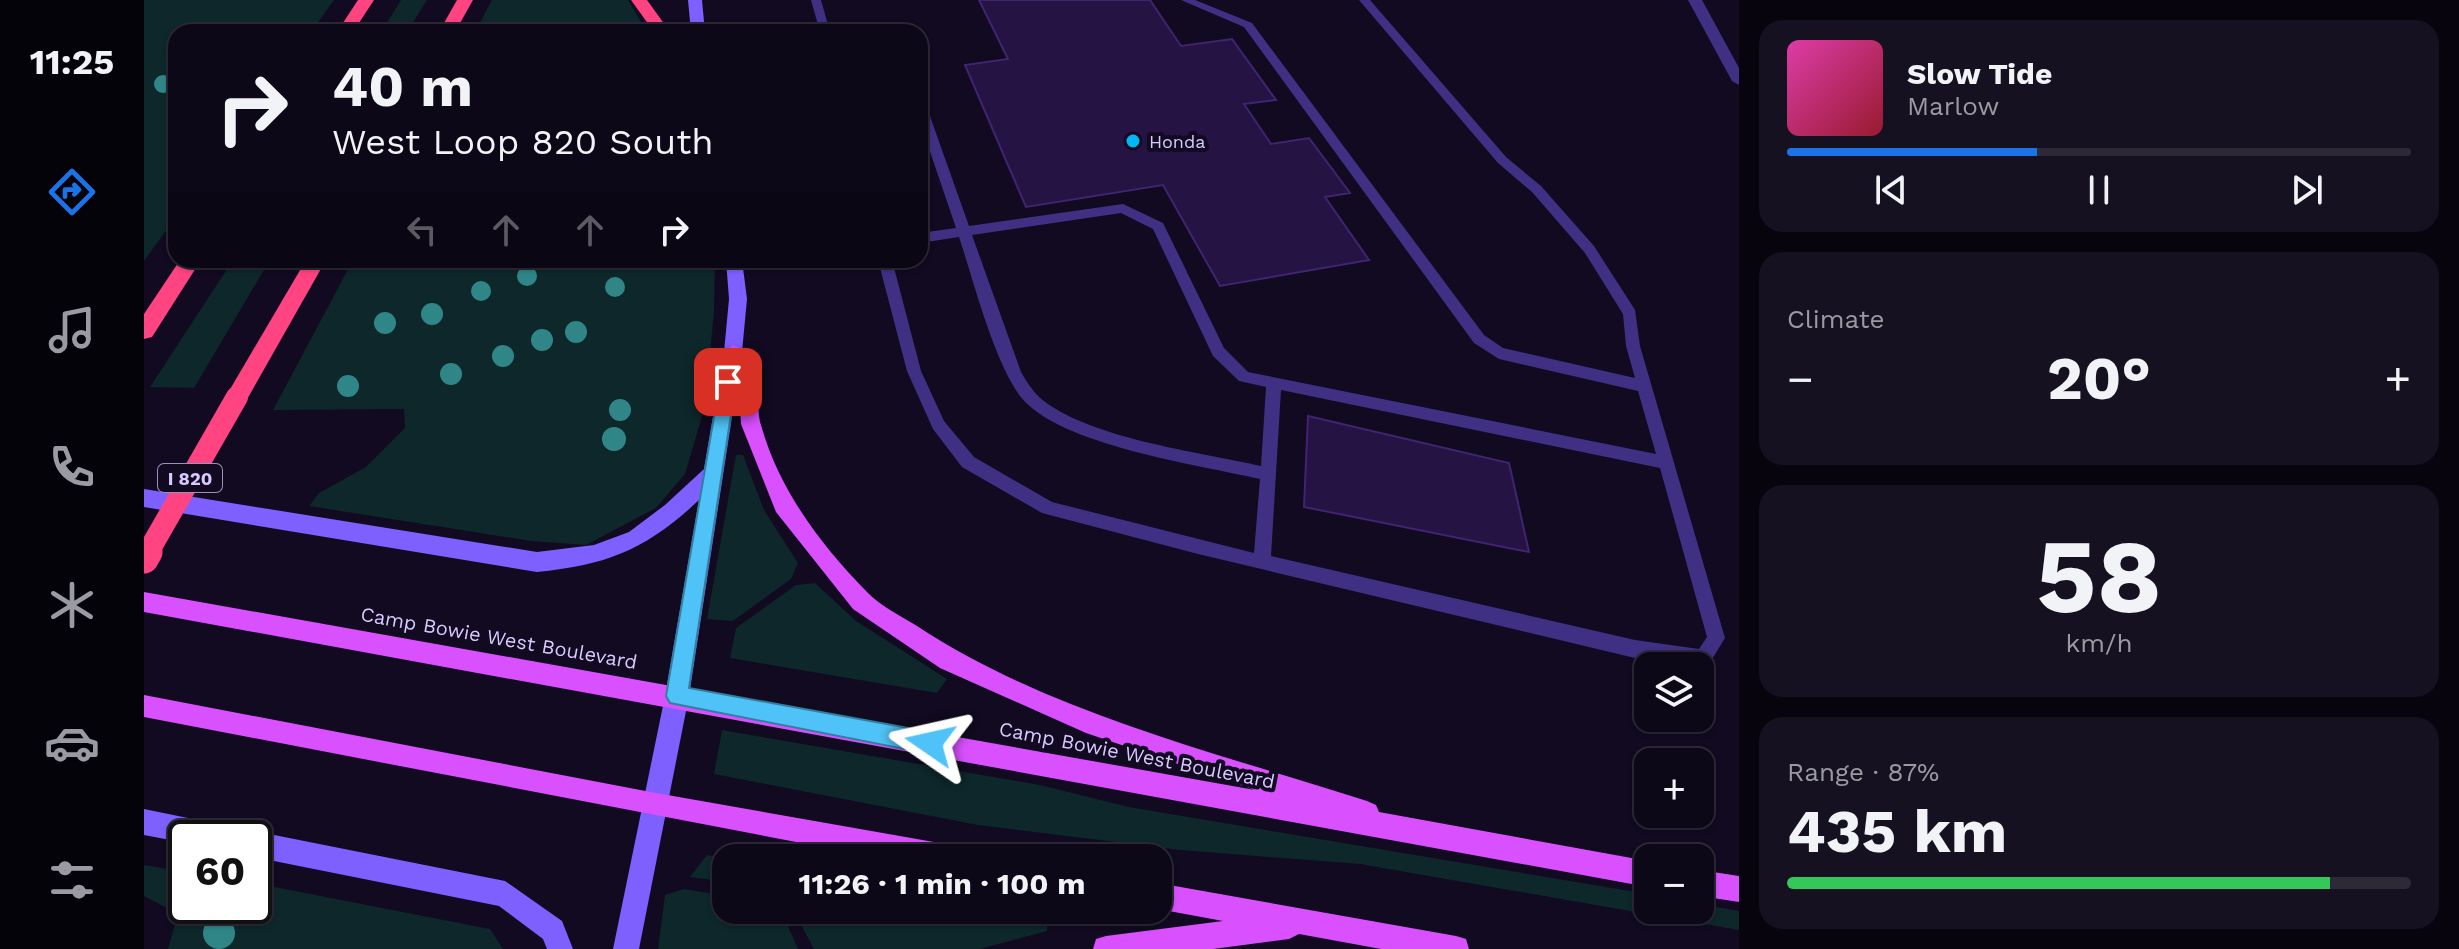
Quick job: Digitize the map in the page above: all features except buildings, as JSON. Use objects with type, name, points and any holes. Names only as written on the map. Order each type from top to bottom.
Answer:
[{"type":"highway","points":[[350,24],[366,0]]},
{"type":"highway","points":[[452,24],[465,0]]},
{"type":"highway","points":[[639,0],[656,24]]},
{"type":"highway","points":[[144,331],[186,268]]},
{"type":"highway","name":"I 820","points":[[144,559],[311,268]]},
{"type":"main road","points":[[695,0],[697,24]]},
{"type":"main road","points":[[626,949],[677,696],[714,472],[733,352],[738,299],[735,268]]},
{"type":"main road","points":[[733,352],[747,370],[751,424],[783,506],[861,602],[948,660],[1094,725],[1443,838]]},
{"type":"main road","points":[[144,498],[537,562],[576,560],[615,551],[665,521],[714,472]]},
{"type":"main road","name":"Camp Bowie West Boulevard","points":[[144,602],[1634,872]]},
{"type":"main road","points":[[144,706],[873,844]]},
{"type":"main road","points":[[144,822],[168,827]]},
{"type":"main road","points":[[272,848],[505,894],[553,930],[560,949]]},
{"type":"main road","points":[[1714,885],[1739,889]]},
{"type":"main road","points":[[1172,898],[1456,949]]},
{"type":"main road","points":[[1106,949],[1310,923]]},
{"type":"street","points":[[1695,0],[1739,81]]},
{"type":"lane","points":[[816,0],[823,24]]},
{"type":"lane","points":[[1186,0],[1248,25],[1479,339],[1499,353],[1644,386]]},
{"type":"lane","points":[[887,268],[914,371],[938,425],[968,462],[1048,508],[1262,562],[1635,649],[1703,658],[1716,638],[1633,346],[1630,312],[1592,255],[1526,176],[1502,160],[1364,0]]},
{"type":"lane","points":[[928,127],[1010,365],[1023,388],[1038,405],[1110,437],[1268,474]]},
{"type":"lane","points":[[928,237],[1123,208],[1158,226],[1218,352],[1244,377],[1666,463]]},
{"type":"lane","points":[[1262,562],[1274,383]]},
{"type":"green space","points":[[144,0],[334,0],[317,24],[168,24],[168,228],[144,261]]},
{"type":"green space","points":[[401,0],[427,0],[412,24],[386,24]]},
{"type":"green space","points":[[492,0],[628,0],[642,24],[479,24]]},
{"type":"green space","points":[[228,268],[265,268],[194,388],[150,387]]},
{"type":"green space","points":[[349,268],[715,268],[705,406],[685,474],[656,508],[586,545],[531,541],[309,506],[319,493],[366,467],[405,428],[404,409],[273,410]]},
{"type":"green space","points":[[736,455],[743,455],[764,510],[798,563],[791,579],[733,621],[707,619]]},
{"type":"green space","points":[[815,583],[856,621],[947,679],[937,693],[730,658],[736,628],[796,585]]},
{"type":"green space","points":[[722,730],[1040,785],[1129,807],[1634,892],[1634,912],[1360,864],[1180,850],[1172,849],[1172,844],[1132,844],[978,825],[714,774]]},
{"type":"green space","points":[[707,855],[712,856],[712,880],[690,877]]},
{"type":"green space","points":[[144,865],[168,869],[168,909],[144,896]]},
{"type":"green space","points":[[272,887],[490,929],[503,949],[168,949],[175,924],[272,924]]},
{"type":"green space","points":[[684,889],[712,894],[712,924],[787,924],[798,949],[658,949],[665,895]]},
{"type":"green space","points":[[1714,907],[1739,911],[1739,930],[1705,924],[1714,924]]},
{"type":"green space","points":[[801,924],[1047,924],[1047,931],[980,949],[814,949]]},
{"type":"place","name":"Honda","points":[[1133,141]]},
{"type":"route","points":[[728,382],[677,696],[930,743]]}]
